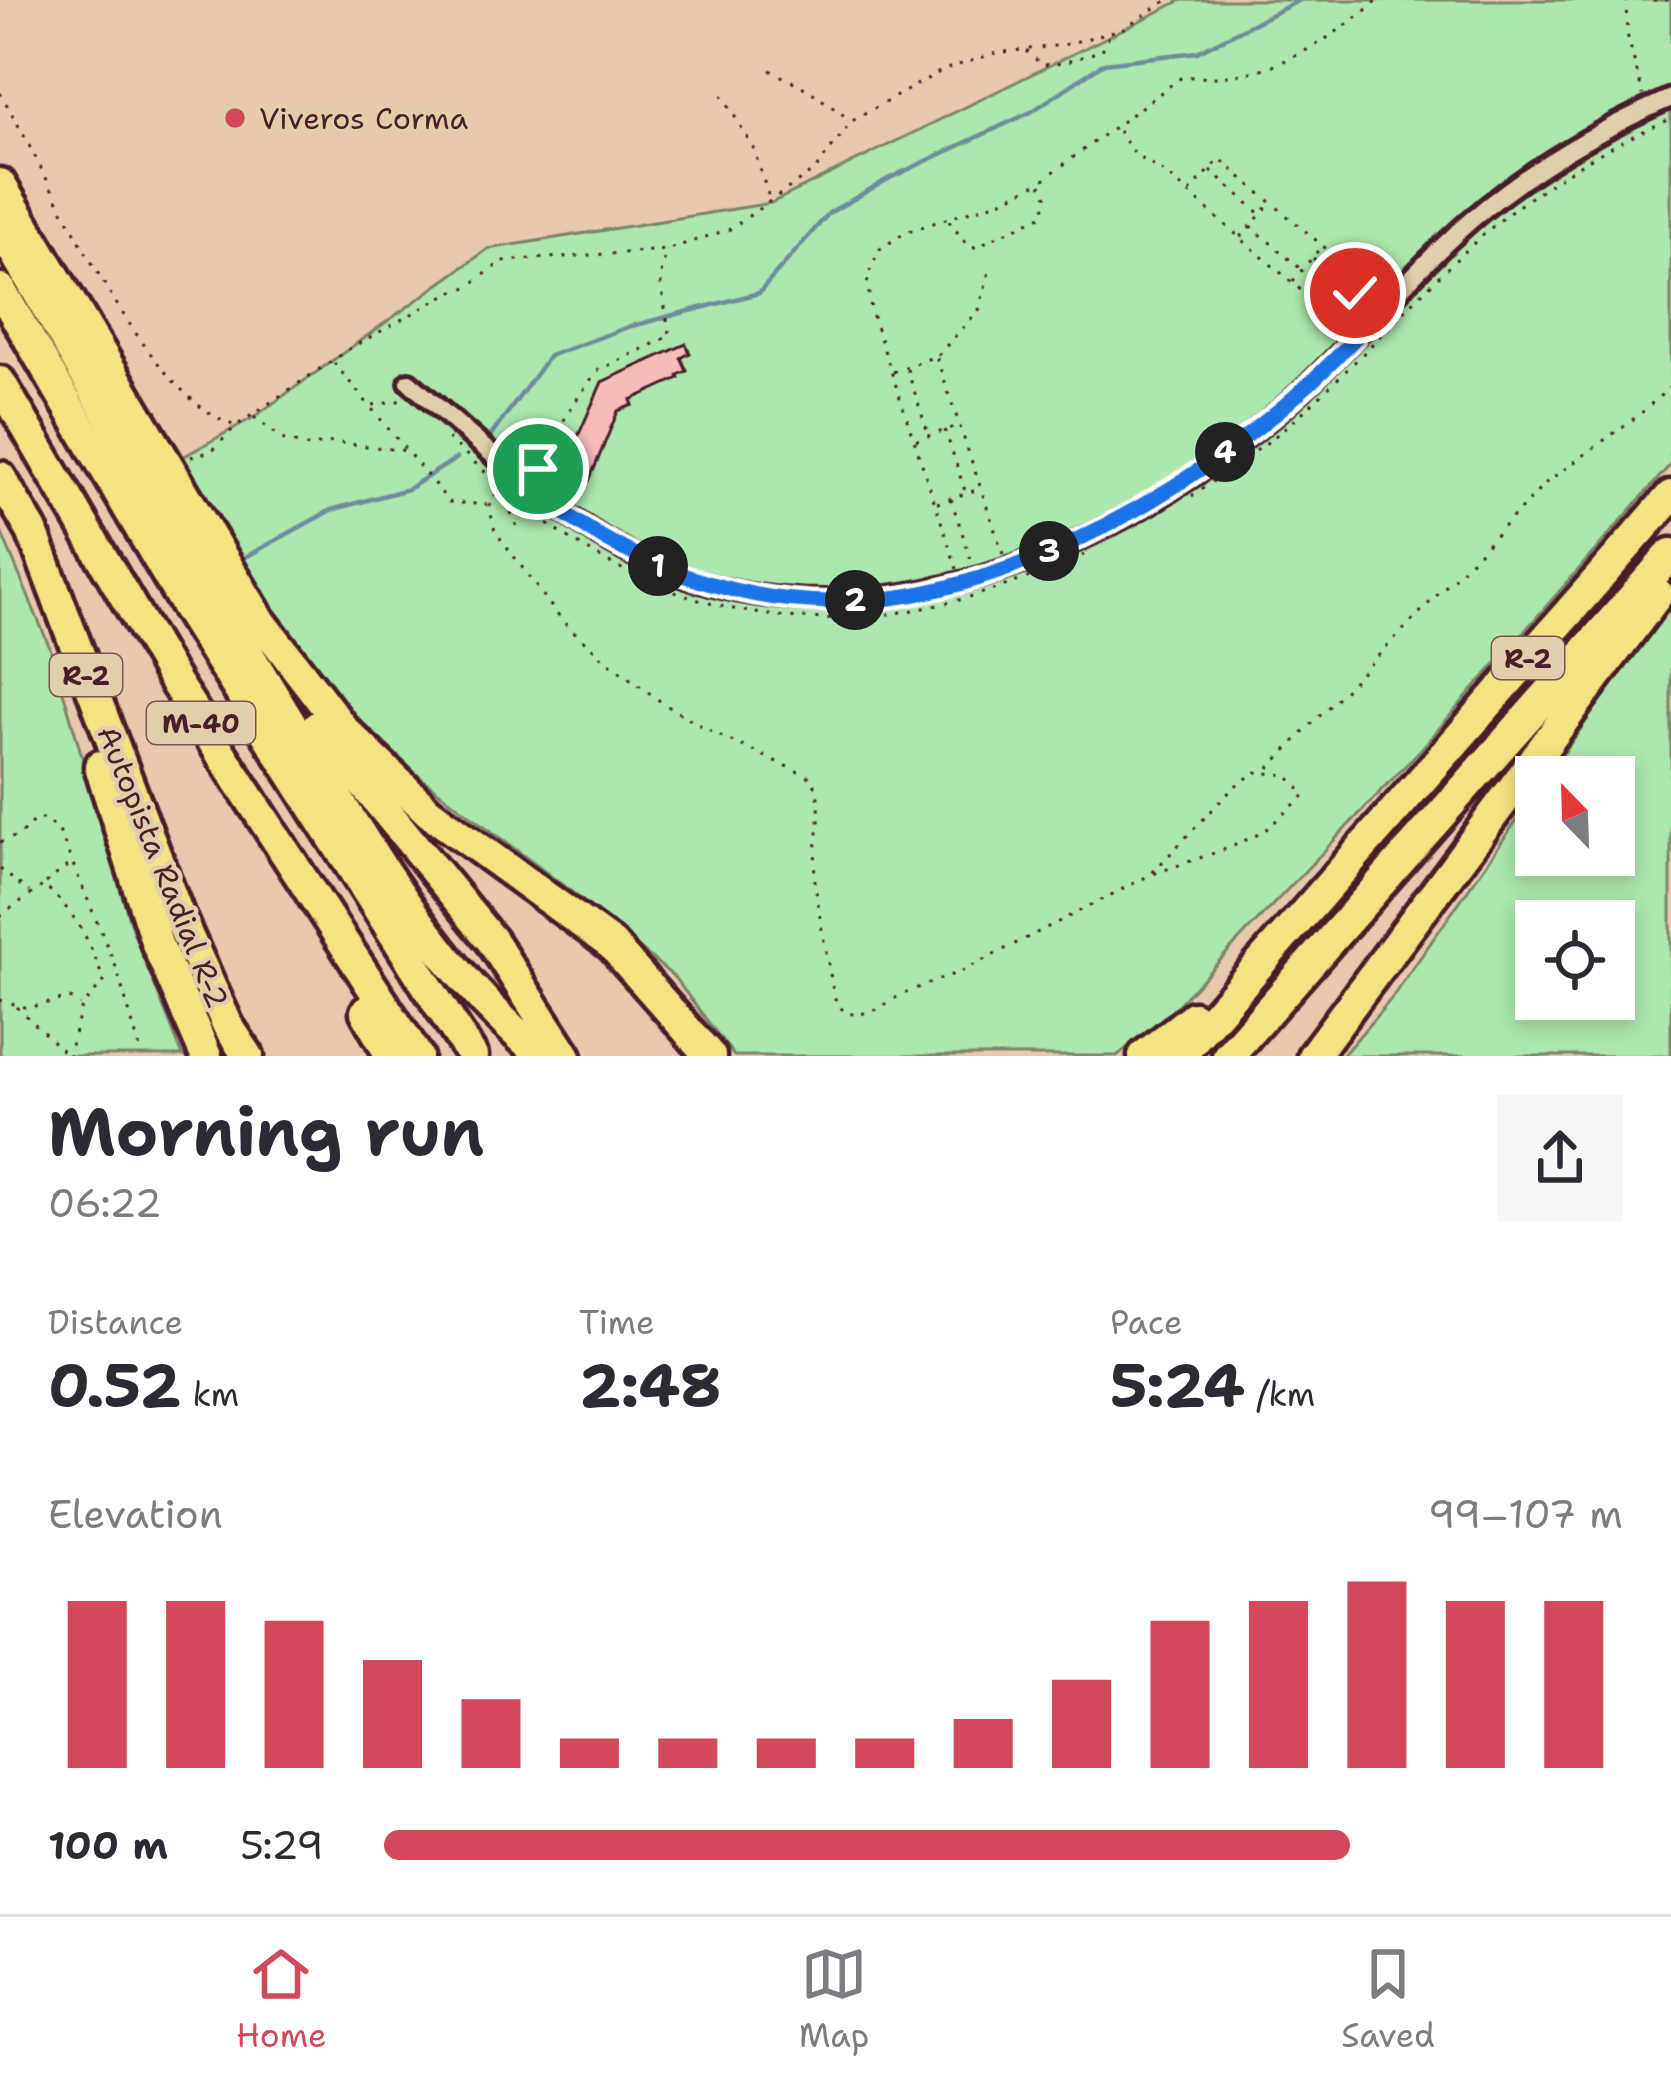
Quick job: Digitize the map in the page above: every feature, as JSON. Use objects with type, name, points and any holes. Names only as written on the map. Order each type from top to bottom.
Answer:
[{"type":"highway","points":[[0,184],[259,620],[344,730],[429,812],[612,946],[710,1056]]},
{"type":"highway","points":[[0,227],[162,503],[215,603],[408,909],[449,965],[533,1054]]},
{"type":"highway","name":"M-40","points":[[0,289],[153,553],[472,1056]]},
{"type":"highway","name":"M-40","points":[[0,382],[124,598],[276,844],[417,1056]]},
{"type":"highway","points":[[0,480],[58,630],[157,944],[206,1056]]},
{"type":"highway","name":"Autopista Radial R-2","points":[[0,480],[32,531],[179,917],[228,1026],[248,1056]]},
{"type":"highway","name":"R-2","points":[[1179,1056],[1671,496]]},
{"type":"highway","points":[[162,503],[316,726],[492,941],[566,1056]]},
{"type":"highway","points":[[1228,1056],[1671,554]]},
{"type":"highway","name":"R-2","points":[[1313,1056],[1671,577]]},
{"type":"highway","name":"R-2","points":[[1144,1056],[1201,1010],[1368,827],[1384,820]]},
{"type":"highway","points":[[331,839],[456,992],[533,1054]]},
{"type":"highway","points":[[276,844],[284,877],[391,1056]]},
{"type":"street","points":[[408,391],[576,522],[671,572],[789,599],[882,600],[1008,567],[1097,529],[1214,460],[1283,407],[1471,220],[1589,139],[1671,98]]},
{"type":"path","points":[[192,457],[212,451],[236,426],[332,361],[451,292],[468,287],[503,261],[666,250],[730,229],[816,170],[851,121],[943,70],[996,53],[1063,45],[1112,32],[1168,0]]},
{"type":"path","points":[[969,579],[935,504],[871,311],[867,277],[880,249],[906,232],[1040,182],[1183,76],[1228,79],[1251,74],[1300,54],[1378,0]]},
{"type":"path","points":[[1626,0],[1627,34],[1648,108]]},
{"type":"path","points":[[1653,0],[1670,0]]},
{"type":"path","points":[[1025,50],[1042,65],[1064,63],[1102,50],[1112,32]]},
{"type":"path","points":[[770,70],[809,90],[851,121]]},
{"type":"path","points":[[0,93],[92,266],[158,363],[214,418],[236,426]]},
{"type":"path","points":[[722,95],[753,147],[771,203]]},
{"type":"path","points":[[1116,128],[1136,156],[1189,194],[1356,337]]},
{"type":"path","points":[[1189,194],[1220,159],[1389,302]]},
{"type":"path","points":[[1210,170],[1262,214]]},
{"type":"path","points":[[948,218],[967,244],[975,247],[1043,215],[1046,196],[1040,182]]},
{"type":"path","points":[[1240,239],[1271,202]]},
{"type":"path","points":[[1251,226],[1302,270]]},
{"type":"path","points":[[1292,283],[1323,246]]},
{"type":"path","points":[[666,250],[660,280],[670,336],[597,371],[538,469],[522,464],[500,485],[489,506],[495,531],[562,621],[608,662],[712,732],[812,778],[820,795],[814,877],[834,997],[844,1012],[857,1015],[875,1010],[1150,875],[1263,832],[1305,795],[1288,775],[1256,772],[1235,786],[1150,875]]},
{"type":"path","points":[[1313,258],[1355,293]]},
{"type":"path","points":[[892,372],[937,356],[979,310],[988,272]]},
{"type":"path","points":[[1334,318],[1365,282]]},
{"type":"path","points":[[937,356],[1008,567]]},
{"type":"path","points":[[332,361],[449,502],[489,506]]},
{"type":"path","points":[[906,367],[929,436]]},
{"type":"path","points":[[1266,772],[1547,482],[1640,415],[1671,386]]},
{"type":"path","points":[[370,406],[408,391]]},
{"type":"path","points":[[253,416],[284,440],[309,446],[333,442],[408,451]]},
{"type":"path","points":[[914,441],[960,425]]},
{"type":"path","points":[[945,430],[966,494]]},
{"type":"path","points":[[500,485],[517,527]]},
{"type":"path","points":[[935,504],[981,489]]},
{"type":"path","points":[[951,499],[969,579]]},
{"type":"path","points":[[0,842],[20,835],[35,819],[44,819],[59,830],[116,968],[142,1056]]},
{"type":"path","points":[[0,916],[73,862]]},
{"type":"path","points":[[0,869],[31,893]]},
{"type":"path","points":[[16,1006],[68,1056],[82,1006],[104,982],[71,909],[44,885]]},
{"type":"path","points":[[0,1000],[28,1008],[70,998],[82,1006]]},
{"type":"green space","points":[[1182,0],[1671,0],[1671,464],[1422,748],[1167,1016],[1117,1056],[734,1056],[674,977],[421,778],[337,698],[250,592],[172,463],[254,417],[488,249],[771,203]]},
{"type":"green space","points":[[0,529],[52,653],[132,929],[183,1056],[0,1056]]},
{"type":"green space","points":[[1671,600],[1671,1056],[1342,1056],[1391,999],[1515,823],[1515,876],[1635,876],[1635,756],[1562,756]]},
{"type":"building","points":[[686,344],[690,353],[681,358],[687,371],[618,411],[589,481],[581,488],[566,483],[568,478],[561,475],[602,382]]},
{"type":"waterway","points":[[490,437],[549,356],[628,327],[759,293],[829,213],[890,178],[1031,112],[1104,63],[1197,52],[1300,0]]},
{"type":"waterway","points":[[240,560],[331,510],[408,489],[457,458]]},
{"type":"place","name":"Viveros Corma","points":[[235,118]]},
{"type":"route","points":[[538,469],[522,464],[514,472],[576,522],[671,572],[789,599],[882,600],[923,592],[1022,563],[1097,529],[1214,460],[1283,407],[1356,337],[1334,318],[1355,293]]}]
